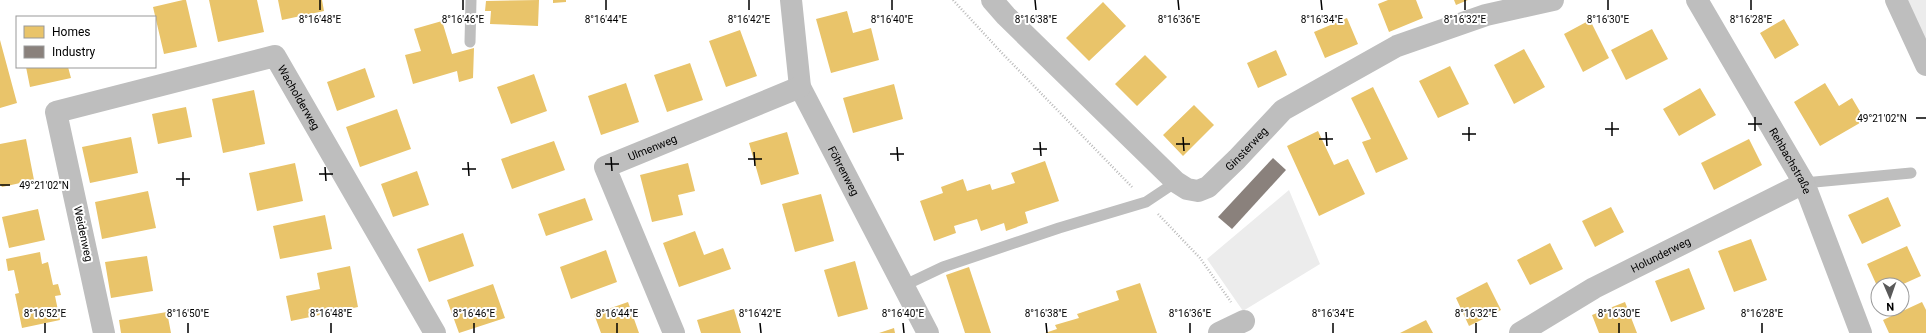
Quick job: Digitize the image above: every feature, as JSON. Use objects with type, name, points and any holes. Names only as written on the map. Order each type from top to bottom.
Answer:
[{"type":"street","name":"Föhrenweg","points":[[791,0],[800,88],[928,333]]},
{"type":"street","name":"Ginsterweg","points":[[992,0],[1011,22],[1176,182],[1187,189],[1198,191],[1208,187],[1237,159],[1283,110],[1397,46],[1486,15],[1553,0]]},
{"type":"street","name":"Rehbachstraße","points":[[1697,0],[1804,183],[1860,333]]},
{"type":"street","points":[[1896,0],[1926,65]]},
{"type":"street","name":"Wacholderweg","points":[[56,112],[275,56],[435,333]]},
{"type":"street","name":"Ulmenweg","points":[[674,333],[605,167],[800,88]]},
{"type":"street","name":"Weidenweg","points":[[56,112],[104,333]]},
{"type":"street","name":"Holunderweg","points":[[1520,333],[1594,288],[1804,183]]},
{"type":"street","points":[[1219,333],[1244,321]]},
{"type":"lane","points":[[470,42],[471,0]]},
{"type":"lane","points":[[1804,183],[1911,173]]},
{"type":"lane","points":[[903,286],[943,267],[1059,228],[1146,202],[1176,182]]},
{"type":"path","points":[[953,0],[1000,52],[1200,258],[1244,321]]},
{"type":"shaded area","points":[[1907,0],[1926,0],[1926,41]]},
{"type":"shaded area","points":[[1289,190],[1320,264],[1243,311],[1207,259]]},
{"type":"building: Homes","points":[[186,0],[197,47],[164,54],[153,7]]},
{"type":"building: Homes","points":[[209,0],[257,0],[264,32],[218,42]]},
{"type":"building: Homes","points":[[278,0],[322,0],[324,11],[282,20]]},
{"type":"building: Homes","points":[[539,0],[538,26],[490,24],[491,11],[485,11],[486,1]]},
{"type":"building: Homes","points":[[553,0],[566,0],[566,2],[553,3]]},
{"type":"building: Homes","points":[[1388,0],[1416,0],[1423,18],[1389,32],[1378,4]]},
{"type":"building: Homes","points":[[1454,0],[1468,0],[1456,5]]},
{"type":"building: Homes","points":[[1103,2],[1126,26],[1089,61],[1066,38]]},
{"type":"building: Homes","points":[[847,11],[853,33],[871,28],[879,60],[831,73],[816,19]]},
{"type":"building: Homes","points":[[1347,18],[1358,44],[1325,58],[1314,32]]},
{"type":"building: Homes","points":[[1784,19],[1799,45],[1775,59],[1760,33]]},
{"type":"building: Homes","points":[[1590,20],[1609,58],[1583,72],[1564,34]]},
{"type":"building: Homes","points":[[442,21],[452,54],[474,48],[473,78],[459,82],[457,71],[413,84],[405,55],[421,51],[414,29]]},
{"type":"building: Homes","points":[[1652,29],[1668,59],[1626,80],[1611,50]]},
{"type":"building: Homes","points":[[740,30],[757,76],[726,87],[709,41]]},
{"type":"building: Homes","points":[[0,40],[17,103],[0,108]]},
{"type":"building: Homes","points":[[1524,49],[1545,87],[1514,104],[1494,65]]},
{"type":"building: Homes","points":[[1276,50],[1287,75],[1258,88],[1247,63]]},
{"type":"building: Homes","points":[[1145,55],[1167,77],[1137,106],[1115,84]]},
{"type":"building: Homes","points":[[690,63],[703,100],[667,112],[654,75]]},
{"type":"building: Homes","points":[[1450,66],[1469,104],[1438,118],[1419,81]]},
{"type":"building: Homes","points":[[26,68],[68,68],[71,78],[30,87]]},
{"type":"building: Homes","points":[[365,68],[375,97],[337,111],[327,82]]},
{"type":"building: Homes","points":[[534,74],[547,111],[511,124],[497,87]]},
{"type":"building: Homes","points":[[626,83],[639,122],[601,135],[588,96]]},
{"type":"building: Homes","points":[[1825,83],[1839,106],[1852,98],[1865,120],[1820,146],[1794,102]]},
{"type":"building: Homes","points":[[894,84],[903,119],[853,133],[843,98]]},
{"type":"building: Homes","points":[[1373,87],[1408,159],[1376,173],[1362,142],[1371,139],[1351,98]]},
{"type":"building: Homes","points":[[1700,88],[1716,115],[1679,136],[1663,109]]},
{"type":"building: Homes","points":[[254,90],[265,144],[223,153],[212,99]]},
{"type":"building: Homes","points":[[1194,105],[1214,125],[1183,156],[1163,135]]},
{"type":"building: Homes","points":[[186,107],[192,137],[158,144],[152,114]]},
{"type":"building: Homes","points":[[397,109],[411,149],[360,167],[346,127]]},
{"type":"building: Homes","points":[[1318,131],[1334,165],[1348,159],[1365,194],[1319,216],[1287,146]]},
{"type":"building: Homes","points":[[787,132],[799,174],[761,185],[749,143]]},
{"type":"building: Homes","points":[[131,137],[138,173],[90,183],[82,147]]},
{"type":"building: Homes","points":[[26,139],[34,180],[2,187],[0,184],[0,144]]},
{"type":"building: Homes","points":[[1749,139],[1762,165],[1714,190],[1701,163]]},
{"type":"building: Homes","points":[[554,141],[565,170],[512,189],[501,159]]},
{"type":"building: Homes","points":[[1045,161],[1059,201],[1025,212],[1028,223],[1006,231],[1004,223],[981,231],[977,219],[954,226],[956,233],[934,241],[920,201],[943,193],[941,187],[963,179],[967,191],[990,184],[992,190],[1015,183],[1011,173]]},
{"type":"building: Homes","points":[[295,163],[303,201],[257,211],[249,173]]},
{"type":"building: Homes","points":[[688,163],[695,191],[678,195],[683,215],[652,222],[640,175]]},
{"type":"building: Homes","points":[[417,171],[429,205],[393,217],[381,184]]},
{"type":"building: Homes","points":[[148,191],[156,228],[102,239],[95,202]]},
{"type":"building: Homes","points":[[821,194],[834,241],[795,252],[782,204]]},
{"type":"building: Homes","points":[[1888,197],[1901,226],[1862,244],[1848,215]]},
{"type":"building: Homes","points":[[585,198],[593,220],[546,236],[538,214]]},
{"type":"building: Homes","points":[[1611,207],[1624,232],[1595,247],[1582,221]]},
{"type":"building: Homes","points":[[38,209],[45,240],[9,248],[2,217]]},
{"type":"building: Homes","points":[[325,215],[332,249],[280,259],[273,226]]},
{"type":"building: Homes","points":[[695,231],[704,255],[723,248],[731,269],[679,287],[663,243]]},
{"type":"building: Homes","points":[[463,233],[474,266],[429,282],[417,249]]},
{"type":"building: Homes","points":[[1751,239],[1767,280],[1734,292],[1718,251]]},
{"type":"building: Homes","points":[[1550,243],[1563,269],[1530,285],[1517,260]]},
{"type":"building: Homes","points":[[1907,246],[1921,276],[1910,281],[1910,277],[1873,277],[1867,264]]},
{"type":"building: Homes","points":[[606,250],[617,282],[571,299],[560,267]]},
{"type":"building: Homes","points":[[40,252],[42,264],[48,262],[53,285],[58,284],[61,295],[55,296],[60,320],[22,328],[15,294],[19,293],[14,270],[8,271],[6,259]]},
{"type":"building: Homes","points":[[147,256],[153,291],[111,298],[105,262]]},
{"type":"building: Homes","points":[[855,261],[868,309],[838,317],[824,270]]},
{"type":"building: Homes","points":[[350,266],[358,307],[291,321],[286,296],[320,289],[317,273]]},
{"type":"building: Homes","points":[[969,267],[991,333],[965,333],[946,275]]},
{"type":"building: Homes","points":[[1689,268],[1705,309],[1671,322],[1655,281]]},
{"type":"building: Homes","points":[[1487,282],[1501,310],[1469,326],[1456,298]]},
{"type":"building: Homes","points":[[1140,283],[1157,333],[1045,333],[1057,329],[1055,325],[1079,318],[1077,314],[1119,300],[1116,291]]},
{"type":"building: Homes","points":[[493,284],[505,318],[459,333],[447,300]]},
{"type":"building: Homes","points":[[628,302],[639,333],[601,333],[594,314]]},
{"type":"building: Homes","points":[[1625,302],[1637,333],[1599,333],[1592,315]]},
{"type":"building: Homes","points":[[1922,302],[1926,310],[1926,333],[1889,333],[1883,320],[1890,317],[1910,317],[1910,308]]},
{"type":"building: Homes","points":[[734,309],[741,333],[701,333],[697,320]]},
{"type":"building: Homes","points":[[167,312],[171,333],[121,333],[119,320]]},
{"type":"building: Homes","points":[[1426,320],[1433,333],[1400,333]]},
{"type":"building: Homes","points":[[894,328],[895,333],[879,333]]},
{"type":"building: Industry","points":[[1273,158],[1286,170],[1232,229],[1218,217]]}]
